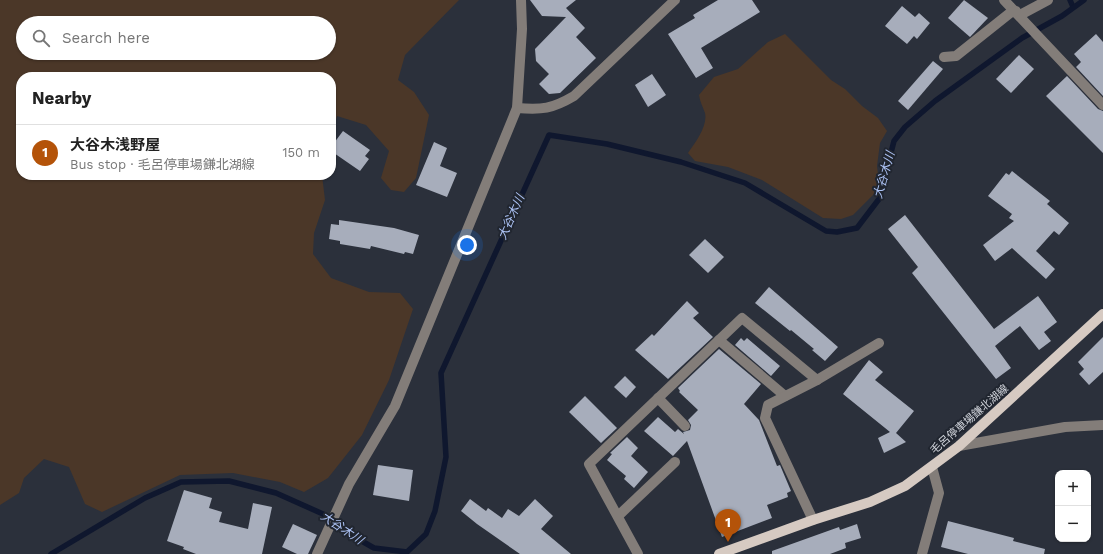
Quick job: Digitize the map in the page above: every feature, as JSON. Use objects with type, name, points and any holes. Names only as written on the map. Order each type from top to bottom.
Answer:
[{"type":"main road","name":"毛呂停車場鎌北湖線","points":[[719,554],[813,520],[870,502],[905,486],[959,446],[1103,314]]},
{"type":"street","points":[[317,554],[349,484],[396,406],[517,108],[522,29],[521,0]]},
{"type":"street","points":[[517,108],[540,110],[556,107],[574,96],[675,0]]},
{"type":"street","points":[[1004,0],[1021,16],[1103,105]]},
{"type":"street","points":[[944,57],[956,56],[1010,13],[1021,16],[1048,0]]},
{"type":"street","points":[[638,554],[589,464],[742,318],[816,380]]},
{"type":"street","points":[[719,340],[785,396]]},
{"type":"street","points":[[813,520],[765,418],[768,405],[816,380],[880,343]]},
{"type":"street","points":[[658,398],[685,426]]},
{"type":"street","points":[[959,446],[1065,427],[1103,425]]},
{"type":"street","points":[[618,516],[675,462]]},
{"type":"street","points":[[922,554],[939,493],[932,467]]},
{"type":"shaded area","points":[[0,0],[459,0],[405,55],[398,80],[414,92],[429,115],[416,178],[404,192],[391,190],[381,178],[389,151],[366,125],[337,116],[336,120],[336,72],[16,72],[16,180],[323,180],[325,200],[314,233],[313,254],[331,278],[369,292],[400,293],[413,309],[389,380],[362,435],[328,478],[304,492],[280,482],[233,473],[180,475],[102,512],[85,504],[69,467],[44,459],[24,478],[19,493],[0,505]]},
{"type":"shaded area","points":[[785,34],[831,80],[845,89],[862,106],[878,118],[887,131],[880,143],[877,166],[879,183],[873,195],[853,215],[841,219],[823,218],[762,180],[728,167],[695,161],[688,153],[703,129],[705,123],[705,113],[699,95],[714,77],[738,69],[768,42]]},
{"type":"building","points":[[530,0],[576,0],[566,8],[585,28],[576,37],[596,58],[560,93],[549,94],[539,84],[549,74],[536,61],[535,49],[566,17],[542,16]]},
{"type":"building","points":[[718,0],[752,0],[760,12],[701,48],[713,68],[696,78],[668,34],[695,18],[693,15]]},
{"type":"building","points":[[964,0],[988,18],[970,37],[948,18]]},
{"type":"building","points":[[902,6],[915,17],[919,13],[930,23],[917,39],[914,36],[907,44],[885,26]]},
{"type":"building","points":[[1096,34],[1103,42],[1103,96],[1076,67],[1081,62],[1074,54]]},
{"type":"building","points":[[1019,55],[1034,69],[1011,93],[996,79]]},
{"type":"building","points":[[933,61],[943,69],[908,110],[898,101]]},
{"type":"building","points":[[652,74],[666,95],[648,107],[635,85]]},
{"type":"building","points":[[1067,76],[1098,109],[1103,111],[1103,153],[1046,96]]},
{"type":"building","points":[[343,131],[370,150],[365,156],[369,159],[360,171],[336,154],[336,140]]},
{"type":"building","points":[[434,142],[447,148],[440,166],[457,173],[447,197],[416,185]]},
{"type":"building","points":[[1012,171],[1050,201],[1047,204],[1069,223],[1059,235],[1054,231],[1036,251],[1055,269],[1046,279],[1012,248],[995,261],[983,245],[1014,221],[1009,218],[1012,214],[988,196],[1006,173],[1009,175]]},
{"type":"building","points":[[905,215],[994,329],[1038,296],[1057,322],[1044,332],[1051,341],[1039,350],[1020,326],[995,346],[1011,368],[996,379],[912,273],[918,267],[888,229]]},
{"type":"building","points":[[339,220],[394,228],[419,235],[413,254],[405,252],[404,254],[371,246],[370,249],[340,244],[340,241],[329,239],[331,224],[339,225]]},
{"type":"building","points":[[705,239],[724,257],[708,273],[689,255]]},
{"type":"building","points":[[769,287],[838,347],[825,361],[812,350],[814,349],[755,303]]},
{"type":"building","points":[[687,301],[699,313],[693,318],[713,337],[668,379],[635,350],[652,334],[654,336]]},
{"type":"building","points":[[1103,337],[1103,372],[1089,385],[1079,374],[1084,369],[1078,362]]},
{"type":"building","points":[[741,338],[744,341],[747,338],[780,366],[771,376],[735,345]]},
{"type":"building","points":[[719,349],[761,384],[744,404],[759,420],[777,466],[780,465],[791,491],[787,493],[788,497],[767,505],[772,518],[722,537],[687,441],[673,456],[644,431],[658,417],[675,432],[678,429],[684,434],[683,432],[690,430],[691,425],[688,420],[698,410],[679,392],[680,391],[678,388]]},
{"type":"building","points":[[869,360],[883,372],[875,380],[914,411],[896,433],[906,442],[884,453],[878,438],[890,432],[843,394]]},
{"type":"building","points":[[625,376],[636,387],[626,398],[614,387]]},
{"type":"building","points":[[585,396],[617,428],[601,443],[569,412]]},
{"type":"building","points":[[627,437],[638,448],[631,456],[648,472],[634,488],[624,479],[626,476],[607,460],[612,454],[610,453]]},
{"type":"building","points":[[378,465],[413,470],[409,501],[373,495]]},
{"type":"building","points":[[184,490],[212,498],[209,508],[222,512],[219,522],[248,529],[253,503],[272,507],[262,554],[196,554],[183,549],[184,547],[167,541]]},
{"type":"building","points":[[470,499],[486,511],[488,508],[502,518],[508,509],[519,516],[535,499],[553,516],[541,529],[571,554],[520,554],[461,511]]},
{"type":"building","points":[[948,521],[1014,538],[1013,541],[1045,549],[1044,554],[968,554],[941,547]]},
{"type":"building","points":[[293,524],[317,535],[308,554],[297,554],[282,547]]},
{"type":"building","points":[[857,524],[861,538],[845,543],[846,548],[830,554],[772,554],[772,551],[839,527],[840,530]]},
{"type":"waterway","points":[[1070,0],[1073,7]]},
{"type":"waterway","name":"大谷木川","points":[[51,554],[145,498],[181,482],[229,481],[276,493],[323,514],[344,531],[374,548],[407,552],[426,534],[435,511],[446,457],[441,373],[549,135],[607,144],[681,162],[745,183],[826,231],[837,232],[857,228],[879,199],[894,141],[905,127],[935,101],[1022,38],[1062,16],[1084,0]]},
{"type":"place","name":"大谷木浅野屋","points":[[728,542]]}]
